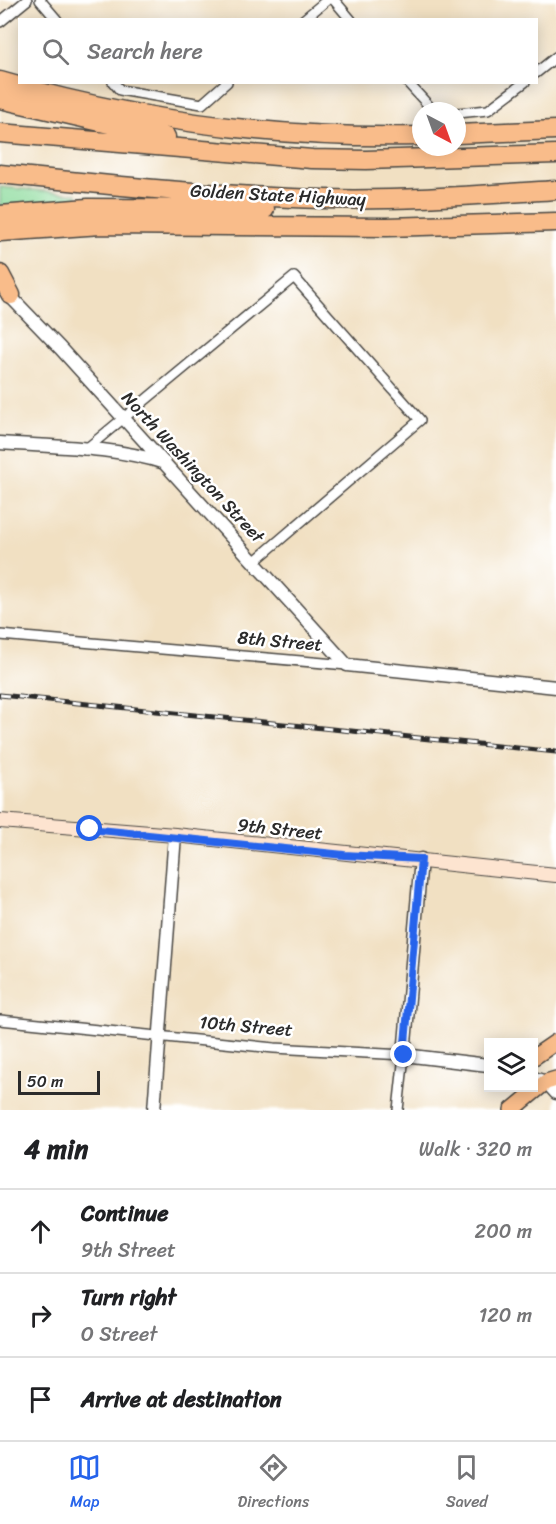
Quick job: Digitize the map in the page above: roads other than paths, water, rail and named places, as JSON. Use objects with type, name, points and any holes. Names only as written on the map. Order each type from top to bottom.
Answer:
[{"type":"highway","points":[[0,81],[68,100],[163,120],[287,133],[412,136]]},
{"type":"highway","points":[[0,99],[232,152]]},
{"type":"highway","points":[[466,134],[556,130]]},
{"type":"highway","points":[[0,133],[312,159],[366,160],[556,154]]},
{"type":"highway","name":"Golden State Highway","points":[[0,174],[252,196],[315,199],[380,199],[556,190]]},
{"type":"highway","points":[[0,215],[88,208],[413,210],[517,192]]},
{"type":"highway","points":[[3,233],[112,225],[387,227],[556,222]]},
{"type":"highway","points":[[0,274],[4,296]]},
{"type":"main road","name":"9th Street","points":[[0,821],[175,835],[344,855],[421,859],[556,875]]},
{"type":"main road","points":[[538,1054],[556,1042]]},
{"type":"main road","points":[[512,1110],[548,1083],[556,1065]]},
{"type":"street","points":[[0,22],[27,0]]},
{"type":"street","points":[[40,0],[55,18]]},
{"type":"street","points":[[305,18],[327,0]]},
{"type":"street","points":[[334,0],[349,18]]},
{"type":"street","points":[[538,72],[556,57]]},
{"type":"street","points":[[117,86],[202,104],[225,84]]},
{"type":"street","points":[[409,84],[425,102]]},
{"type":"street","points":[[466,112],[488,110],[523,84]]},
{"type":"street","points":[[85,450],[122,417],[294,277],[420,420],[255,561]]},
{"type":"street","name":"North Washington Street","points":[[4,296],[166,464],[348,665]]},
{"type":"street","points":[[0,443],[85,450],[147,458],[166,464]]},
{"type":"street","name":"8th Street","points":[[0,635],[348,665],[556,687]]},
{"type":"street","points":[[154,1110],[175,835]]},
{"type":"street","points":[[398,1110],[421,859]]},
{"type":"street","name":"10th Street","points":[[0,1020],[274,1048],[404,1055],[484,1064]]},
{"type":"railway","points":[[0,695],[556,752]]}]
